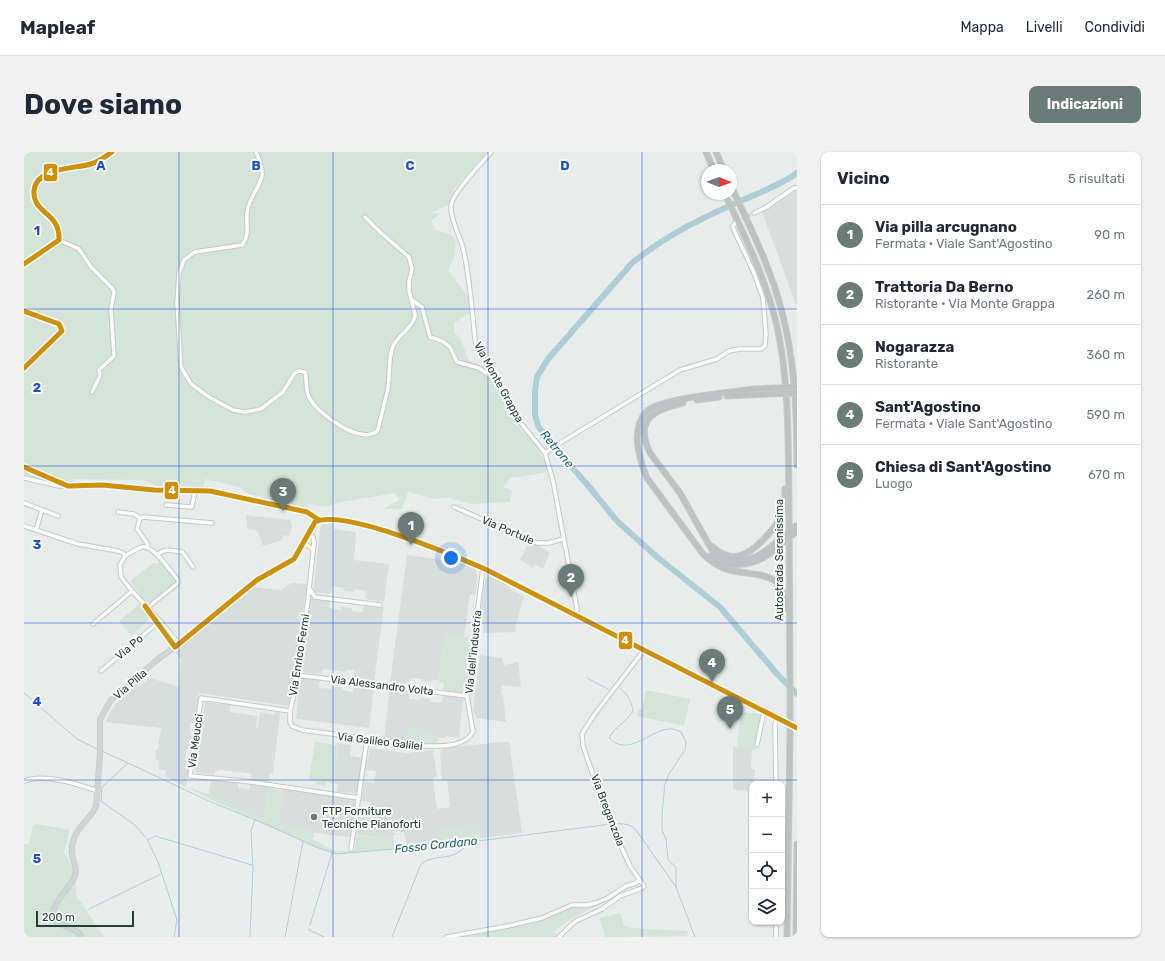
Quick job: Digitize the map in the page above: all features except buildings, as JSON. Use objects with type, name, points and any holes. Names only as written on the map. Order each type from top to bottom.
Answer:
[{"type":"highway","points":[[706,152],[711,164]]},
{"type":"highway","points":[[716,152],[721,164]]},
{"type":"highway","points":[[737,198],[765,262],[786,321],[792,344],[797,381]]},
{"type":"highway","name":"Autostrada Serenissima","points":[[728,200],[756,260],[772,310],[783,356],[787,410],[790,659],[787,937]]},
{"type":"highway","points":[[782,311],[794,375],[797,423],[797,465]]},
{"type":"highway","points":[[790,682],[786,603],[785,595],[781,588],[775,581],[766,576],[734,571],[719,566],[698,548],[647,478],[642,466],[639,452],[638,432],[640,421],[647,412],[654,407],[707,395],[754,389],[797,387]]},
{"type":"highway","points":[[797,392],[728,396],[682,403],[658,410],[646,423],[644,430],[644,437],[650,453],[680,494],[715,554],[729,560],[740,561],[754,558],[772,550],[797,531]]},
{"type":"highway","points":[[702,533],[710,544],[718,551],[729,556],[738,556],[751,551],[776,525],[782,513],[785,501],[787,410]]},
{"type":"highway","points":[[698,548],[716,560],[731,565],[753,562],[764,558],[797,525]]},
{"type":"highway","points":[[796,937],[797,844]]},
{"type":"main road","points":[[317,521],[337,519],[389,532],[434,547],[483,568],[797,728]]},
{"type":"main road","name":"Via Pilla","points":[[82,937],[78,932],[54,921],[52,914],[55,906],[74,878],[76,872],[75,862],[72,855],[72,844],[76,833],[96,807],[100,753],[100,720],[105,710],[111,700],[157,660],[177,646],[257,580],[289,562],[298,554],[307,534],[317,521]]},
{"type":"street","points":[[24,264],[59,240],[60,234],[58,224],[36,202],[34,196],[35,188],[40,179],[48,173],[57,170],[90,164],[105,158],[112,152]]},
{"type":"street","points":[[256,152],[261,166],[262,175],[252,195],[247,212],[246,241],[242,246],[195,252],[184,260],[179,273],[177,303],[181,367],[191,384],[209,397],[233,410],[245,412],[261,409],[283,392],[298,370],[305,372],[308,396],[321,412],[349,431],[366,436],[372,435],[378,430],[388,388],[390,359],[393,346],[402,332],[413,322],[415,317],[409,291],[412,269],[409,257],[365,217]]},
{"type":"street","name":"Via Monte Grappa","points":[[491,152],[458,192],[451,206],[468,275],[475,340],[477,347],[517,418],[545,453],[553,481],[577,609],[576,616]]},
{"type":"street","points":[[754,213],[765,208],[794,188],[797,188]]},
{"type":"street","points":[[545,453],[680,370],[717,359],[729,350],[761,349],[765,346],[766,334],[763,298],[754,273],[734,230],[733,226],[736,222]]},
{"type":"street","points":[[59,240],[78,249],[91,267],[112,288],[114,292],[111,309],[114,356],[99,370],[100,376],[92,392]]},
{"type":"street","points":[[412,300],[422,307],[430,337],[442,341],[450,347],[457,362],[479,368],[498,383]]},
{"type":"street","points":[[24,311],[59,324],[62,331],[24,368]]},
{"type":"street","points":[[24,467],[68,486]]},
{"type":"street","points":[[24,478],[59,486],[102,485],[154,490],[210,491],[307,512],[317,521]]},
{"type":"street","points":[[166,504],[192,507],[195,490]]},
{"type":"street","points":[[24,503],[58,516]]},
{"type":"street","name":"Via Portule","points":[[454,507],[537,543],[548,543],[564,539]]},
{"type":"street","points":[[36,530],[42,510]]},
{"type":"street","points":[[118,512],[134,514],[140,518],[147,516],[212,523]]},
{"type":"street","points":[[140,518],[137,529],[147,543],[148,547],[158,555],[178,580],[178,583],[147,608]]},
{"type":"street","points":[[24,526],[78,544],[118,551],[124,556]]},
{"type":"street","name":"Via Enrico Fermi","points":[[290,722],[290,711],[297,675],[314,539],[307,534]]},
{"type":"street","points":[[304,542],[313,550]]},
{"type":"street","points":[[148,547],[142,547],[124,556],[120,565],[121,577],[177,646]]},
{"type":"street","points":[[158,555],[165,550],[182,552],[193,568]]},
{"type":"street","name":"Via dell'industria","points":[[471,736],[473,732],[467,696],[483,568]]},
{"type":"street","points":[[309,588],[315,597],[380,605]]},
{"type":"street","points":[[93,624],[132,591]]},
{"type":"street","name":"Via Po","points":[[101,671],[159,622]]},
{"type":"street","name":"Via Breganzola","points":[[639,880],[628,862],[610,821],[583,746],[582,734],[594,715],[644,650]]},
{"type":"street","name":"Via Alessandro Volta","points":[[297,675],[467,696]]},
{"type":"street","name":"Via Meucci","points":[[290,711],[201,698],[190,776],[244,781],[360,798]]},
{"type":"street","points":[[757,745],[764,711]]},
{"type":"street","points":[[776,781],[775,725],[777,718]]},
{"type":"street","name":"Via Galileo Galilei","points":[[290,722],[292,726],[302,730],[406,745],[436,746],[463,743],[471,736]]},
{"type":"street","points":[[352,849],[367,740]]},
{"type":"street","points":[[24,781],[34,778],[54,780],[68,782],[98,791]]},
{"type":"street","points":[[448,937],[542,918],[572,905],[587,905],[596,903],[608,898],[626,886],[636,883],[639,880],[644,886],[620,896],[602,909],[576,921],[558,937]]},
{"type":"street","points":[[776,925],[776,937]]},
{"type":"shaded area","points":[[797,190],[797,307],[762,212]]},
{"type":"shaded area","points":[[246,515],[290,520],[292,526],[290,536],[283,535],[282,540],[262,545],[261,539],[256,530],[247,529]]},
{"type":"shaded area","points":[[321,524],[333,524],[334,529],[355,532],[354,560],[389,564],[384,602],[365,599],[366,591],[354,589],[354,592],[344,591],[344,588],[333,586],[331,594],[313,592]]},
{"type":"shaded area","points":[[529,542],[550,552],[543,569],[535,565],[536,562],[533,568],[520,560]]},
{"type":"shaded area","points":[[407,555],[446,560],[447,556],[474,568],[477,576],[476,595],[470,594],[464,637],[445,635],[439,680],[432,680],[431,682],[414,678],[409,679],[408,685],[390,683]]},
{"type":"shaded area","points":[[489,575],[510,585],[510,589],[524,596],[515,629],[516,632],[483,633],[484,626],[482,622],[479,622],[485,580]]},
{"type":"shaded area","points":[[292,583],[307,584],[289,706],[199,693],[195,723],[190,723],[190,735],[194,736],[193,749],[187,749],[186,751],[185,760],[190,760],[186,787],[165,776],[166,770],[158,769],[159,761],[155,760],[161,728],[105,722],[115,705],[136,683],[139,687],[150,678],[179,687],[181,659],[175,652],[252,587],[280,590]]},
{"type":"shaded area","points":[[311,598],[330,600],[329,608],[341,610],[341,607],[352,608],[352,611],[363,612],[364,604],[384,607],[374,681],[354,678],[355,670],[346,670],[345,672],[326,669],[322,670],[321,674],[301,672]]},
{"type":"shaded area","points":[[480,655],[502,658],[504,665],[518,662],[521,687],[502,685],[501,695],[503,695],[506,722],[476,718],[473,710]]},
{"type":"shaded area","points":[[301,677],[320,679],[319,688],[331,689],[331,687],[336,687],[353,692],[354,684],[374,686],[369,728],[296,719]]},
{"type":"shaded area","points":[[390,688],[409,691],[409,699],[430,699],[430,702],[442,703],[443,695],[463,698],[459,738],[446,736],[445,738],[434,737],[434,732],[410,729],[408,741],[384,738]]},
{"type":"shaded area","points":[[205,702],[230,705],[230,712],[257,716],[256,727],[258,728],[260,712],[274,715],[275,712],[280,713],[273,773],[270,773],[269,782],[251,779],[252,775],[248,773],[219,770],[215,772],[214,775],[195,772]]},
{"type":"shaded area","points":[[509,742],[522,833],[480,838],[478,825],[440,829],[441,841],[407,845],[404,832],[394,831],[396,835],[394,835],[393,840],[356,834],[359,813],[370,814],[371,802],[361,801],[364,781],[374,783],[376,771],[366,770],[370,748],[406,753],[433,750],[437,777],[433,778],[438,809],[450,807],[447,780],[442,780],[441,750],[444,748]]},
{"type":"shaded area","points":[[336,743],[351,745],[350,756],[363,758],[358,792],[337,792],[338,784],[333,783],[338,753]]},
{"type":"shaded area","points":[[733,747],[752,749],[751,769],[755,769],[754,781],[749,781],[749,791],[733,790]]},
{"type":"shaded area","points":[[212,779],[238,783],[238,788],[249,789],[250,784],[269,787],[264,820],[209,794]]},
{"type":"shaded area","points":[[283,789],[356,799],[350,837],[278,826]]},
{"type":"green space","points":[[24,152],[487,152],[454,189],[450,204],[430,213],[440,214],[431,221],[436,230],[452,235],[456,241],[454,257],[448,270],[469,298],[470,313],[454,323],[454,332],[460,338],[469,361],[486,367],[514,421],[538,448],[550,471],[510,478],[503,487],[512,490],[510,502],[471,504],[449,498],[435,499],[408,492],[402,509],[383,509],[399,500],[395,493],[336,503],[326,507],[308,504],[306,511],[262,502],[263,497],[249,494],[239,487],[205,479],[202,490],[162,489],[143,480],[73,479],[73,484],[59,484],[24,477]]},
{"type":"green space","points":[[161,561],[176,582],[149,604],[147,604],[130,581],[153,563],[156,564]]},
{"type":"green space","points":[[140,604],[151,618],[131,636],[119,621]]},
{"type":"green space","points":[[445,635],[471,638],[464,693],[443,691],[444,683],[439,682]]},
{"type":"green space","points":[[646,690],[690,699],[684,726],[637,716],[639,709],[642,710]]},
{"type":"green space","points":[[741,712],[761,714],[756,750],[737,747]]},
{"type":"green space","points":[[410,729],[434,732],[434,737],[438,738],[436,744],[418,744],[408,741]]},
{"type":"green space","points":[[315,742],[336,745],[338,753],[333,783],[326,782],[326,786],[316,784],[317,781],[309,780]]},
{"type":"green space","points":[[186,787],[209,794],[228,804],[264,819],[269,788],[283,791],[278,826],[314,832],[313,840],[337,851],[354,851],[357,835],[394,840],[394,844],[407,845],[440,841],[439,829],[479,825],[480,838],[413,847],[336,854],[216,802]]},
{"type":"green space","points":[[37,824],[70,830],[64,852],[76,879],[76,895],[104,937],[24,937],[24,844],[30,843],[33,825]]},
{"type":"green space","points":[[616,894],[562,926],[554,932],[559,936],[558,937],[462,937],[543,920],[567,908],[596,905]]},
{"type":"green space","points":[[620,913],[624,925],[632,928],[687,931],[688,934],[687,936],[606,937],[599,918]]},
{"type":"waterway","name":"Retrone","points":[[797,173],[775,186],[695,222],[644,253],[632,263],[548,359],[537,377],[535,391],[535,414],[538,426],[557,451],[617,521],[657,557],[720,607],[778,675],[797,694]]},
{"type":"waterway","points":[[587,678],[608,689]]},
{"type":"waterway","points":[[620,688],[629,698],[633,711],[609,738],[618,744],[627,745],[636,743],[663,730],[672,729],[681,732],[686,742],[685,750],[669,774],[665,784],[662,814],[662,830],[666,839],[668,860],[676,867],[676,887]]},
{"type":"waterway","points":[[24,693],[77,739],[99,750]]},
{"type":"waterway","points":[[102,751],[128,763],[102,787],[101,801],[135,825],[147,839],[158,862],[177,920],[174,937]]},
{"type":"waterway","name":"Fosso Cordano","points":[[128,763],[211,802],[316,847],[336,854],[463,843],[611,824]]},
{"type":"waterway","points":[[250,937],[253,867],[251,831],[255,820]]},
{"type":"waterway","name":"Fosso Cordano","points":[[614,824],[626,824],[632,826],[636,830],[676,887],[695,937]]},
{"type":"waterway","points":[[148,840],[155,836],[252,865]]},
{"type":"waterway","points":[[285,937],[303,842]]},
{"type":"waterway","points":[[392,937],[421,864],[433,859],[451,856],[457,853],[468,843]]},
{"type":"waterway","points":[[310,925],[332,853]]},
{"type":"waterway","points":[[89,909],[161,874]]},
{"type":"waterway","points":[[309,929],[324,937]]},
{"type":"tunnel","points":[[737,221],[754,213]]},
{"type":"transit line","name":"4","points":[[24,264],[59,240],[55,223],[38,205],[35,199],[34,191],[36,183],[41,177],[48,173],[91,164],[99,161],[112,152]]},
{"type":"transit line","name":"4","points":[[24,311],[59,324],[62,331],[24,368]]},
{"type":"transit line","name":"4","points":[[24,467],[68,486],[102,485],[154,490],[210,491],[307,512],[319,520]]},
{"type":"transit line","name":"4","points":[[145,606],[175,647],[257,580],[294,559],[315,522],[329,519],[349,522],[373,527],[399,535],[485,569],[797,728]]},
{"type":"place","name":"Nogarazza","points":[[283,511]]},
{"type":"place","name":"Via pilla arcugnano","points":[[411,545]]},
{"type":"place","name":"Trattoria Da Berno","points":[[571,597]]},
{"type":"place","name":"Sant'Agostino","points":[[712,682]]},
{"type":"place","name":"Chiesa di Sant'Agostino","points":[[730,729]]},
{"type":"place","name":"FTP Forniture Tecniche Pianoforti","points":[[314,817]]}]
